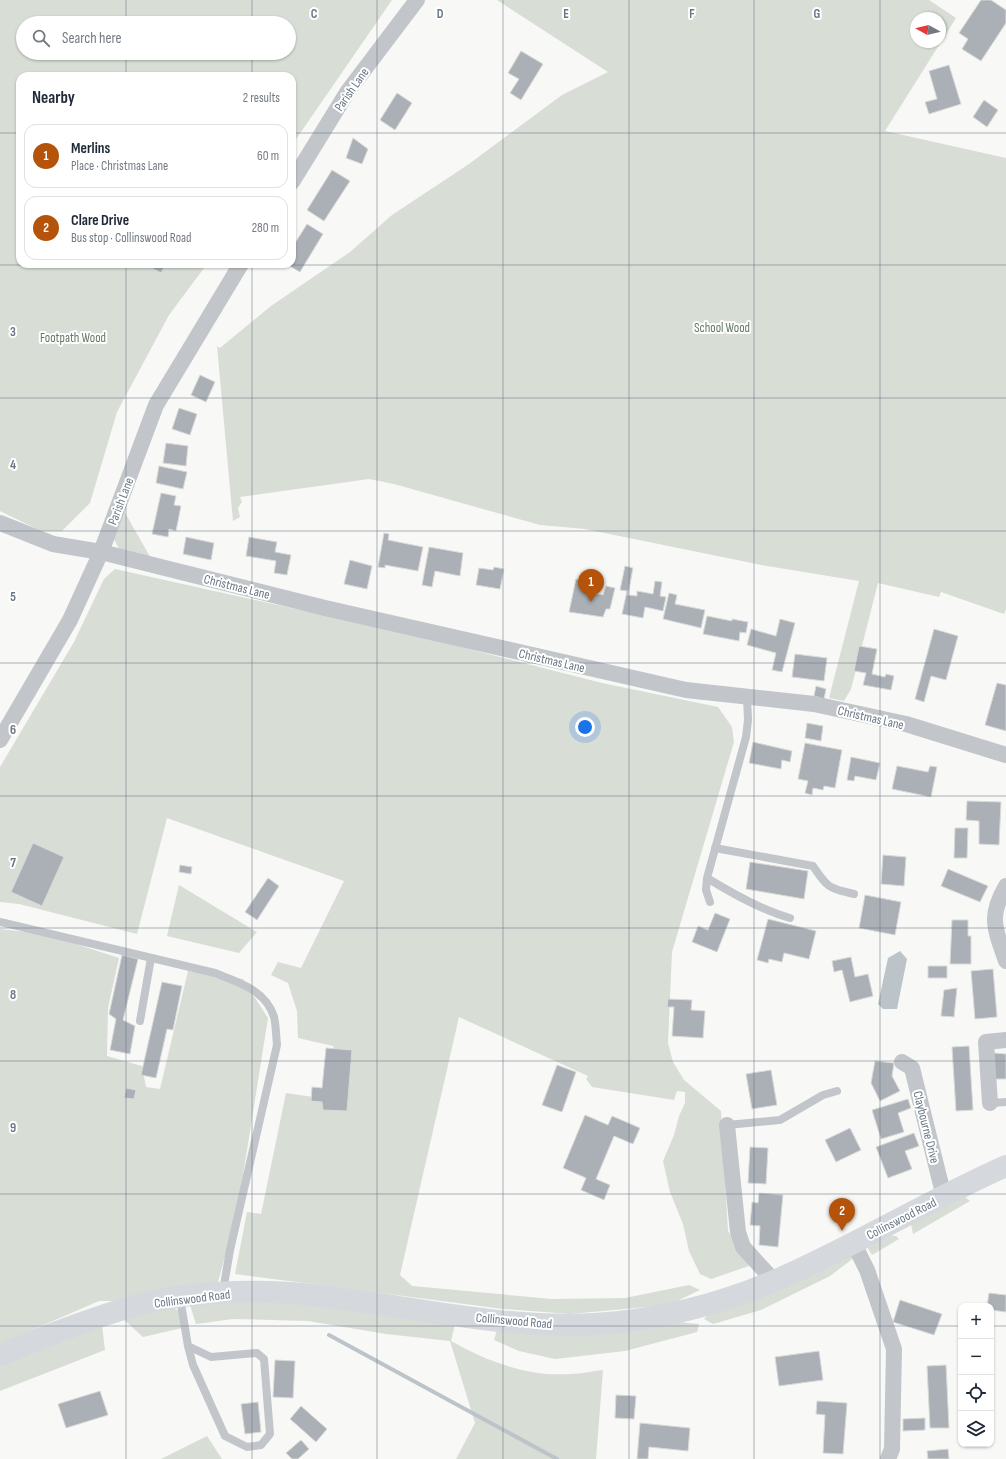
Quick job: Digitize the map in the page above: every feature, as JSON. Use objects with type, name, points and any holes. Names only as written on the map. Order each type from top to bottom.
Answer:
[{"type":"main road","name":"Collinswood Road","points":[[0,1355],[42,1338],[135,1306],[180,1297],[223,1292],[290,1293],[524,1324],[596,1324],[659,1315],[707,1305],[774,1281],[1006,1166]]},
{"type":"street","name":"Parish Lane","points":[[296,176],[348,91],[417,0]]},
{"type":"street","name":"Parish Lane","points":[[0,740],[70,620],[101,552],[156,405],[240,268]]},
{"type":"street","name":"Christmas Lane","points":[[0,523],[53,544],[101,552],[325,608],[686,690],[747,698],[814,704],[906,724],[1006,755]]},
{"type":"street","points":[[1006,886],[997,902],[994,920],[1006,961]]},
{"type":"street","points":[[990,1103],[986,1042],[1006,1040]]},
{"type":"street","name":"Claybourne Drive","points":[[902,1062],[912,1068],[944,1197]]},
{"type":"street","points":[[727,1125],[738,1232],[743,1247],[774,1281]]},
{"type":"street","points":[[853,1242],[868,1270],[894,1349],[892,1449],[888,1459]]},
{"type":"lane","points":[[710,902],[706,890],[707,878],[746,737],[748,720],[747,698]]},
{"type":"lane","points":[[716,848],[813,866],[826,886],[832,889],[854,894]]},
{"type":"lane","points":[[707,878],[730,892],[773,913],[790,918]]},
{"type":"lane","points":[[0,922],[215,973],[238,982],[261,995],[274,1016],[276,1045],[230,1250],[223,1292]]},
{"type":"lane","points":[[140,1021],[151,958]]},
{"type":"lane","points":[[727,1125],[780,1120],[823,1095],[837,1091]]},
{"type":"lane","points":[[990,1103],[1006,1102]]},
{"type":"lane","points":[[180,1297],[188,1346],[193,1365],[226,1436],[247,1447],[261,1445],[270,1434],[264,1359],[257,1353],[211,1357],[188,1346]]},
{"type":"green space","name":"Footpath Wood","points":[[0,0],[392,0],[296,139],[296,72],[16,72],[16,268],[204,268],[169,315],[117,412],[90,503],[62,531],[41,531],[0,511]]},
{"type":"green space","name":"School Wood","points":[[497,0],[929,0],[956,18],[946,34],[946,12],[910,12],[910,48],[937,48],[885,131],[1006,158],[1006,609],[1004,614],[941,592],[939,597],[878,583],[851,689],[844,701],[829,698],[859,581],[767,566],[585,529],[540,525],[394,484],[369,479],[240,497],[242,502],[238,508],[240,517],[233,521],[217,346],[220,348],[271,306],[350,252],[392,215],[469,164],[562,95],[608,72]]},
{"type":"green space","points":[[124,511],[153,562],[119,549],[112,535]]},
{"type":"green space","points":[[115,569],[418,636],[602,683],[718,707],[732,727],[734,742],[672,952],[668,1043],[673,1062],[684,1080],[721,1111],[728,1231],[749,1266],[711,1279],[700,1274],[689,1251],[683,1224],[670,1192],[663,1161],[685,1103],[685,1092],[677,1091],[674,1100],[592,1087],[586,1079],[588,1076],[459,1017],[400,1275],[412,1286],[552,1299],[625,1298],[689,1285],[700,1290],[669,1305],[570,1314],[503,1309],[235,1274],[247,1212],[261,1214],[286,1093],[327,1099],[326,1109],[343,1111],[351,1056],[336,1054],[333,1046],[298,1038],[297,1011],[288,983],[271,975],[278,962],[301,968],[344,881],[167,818],[137,934],[19,904],[0,902],[0,767],[74,642],[104,579]]},
{"type":"green space","points":[[179,885],[257,932],[239,953],[167,936]]},
{"type":"green space","points":[[0,929],[45,934],[119,958],[108,1008],[107,1056],[142,1066],[146,1087],[160,1089],[188,971],[243,979],[268,1018],[237,1213],[218,1282],[117,1301],[99,1301],[0,1344]]},
{"type":"green space","points":[[965,1197],[970,1201],[913,1234],[911,1224]]},
{"type":"green space","points":[[887,1235],[896,1236],[899,1239],[872,1255],[867,1247]]},
{"type":"green space","points":[[851,1254],[855,1257],[830,1276],[761,1310],[713,1324],[704,1319],[710,1313]]},
{"type":"green space","points":[[237,1300],[304,1301],[455,1324],[451,1341],[478,1355],[508,1366],[539,1373],[554,1374],[578,1374],[603,1370],[596,1459],[456,1459],[475,1423],[450,1341],[386,1334],[308,1321],[233,1319],[196,1324],[190,1305]]},
{"type":"green space","points":[[172,1307],[179,1311],[182,1328],[143,1337],[121,1317]]},
{"type":"green space","points":[[678,1322],[699,1324],[697,1332],[625,1351],[555,1359],[519,1351],[494,1340],[498,1327]]},
{"type":"green space","points":[[102,1325],[105,1350],[0,1391],[0,1362]]},
{"type":"green space","points":[[207,1436],[222,1459],[161,1459]]},
{"type":"shaded area","points":[[900,951],[907,959],[897,1009],[883,1009],[878,1004],[888,958]]},
{"type":"building","points":[[981,0],[991,0],[1006,10],[1006,23],[981,61],[962,49],[968,39],[959,33]]},
{"type":"building","points":[[521,51],[543,64],[521,100],[510,93],[519,79],[508,73]]},
{"type":"building","points":[[949,65],[961,104],[929,114],[925,102],[937,99],[929,71]]},
{"type":"building","points":[[397,93],[412,103],[395,130],[380,120]]},
{"type":"building","points":[[984,100],[998,110],[987,127],[973,117]]},
{"type":"building","points":[[353,138],[368,149],[362,164],[346,158]]},
{"type":"building","points":[[332,170],[350,181],[324,221],[307,210]]},
{"type":"building","points":[[307,224],[323,234],[300,272],[293,268],[296,268],[296,242]]},
{"type":"building","points":[[152,268],[164,268],[161,273]]},
{"type":"building","points":[[200,375],[215,382],[206,402],[191,395]]},
{"type":"building","points":[[179,408],[197,414],[190,435],[172,429]]},
{"type":"building","points":[[166,443],[188,446],[186,466],[163,463]]},
{"type":"building","points":[[159,466],[187,472],[183,489],[156,483]]},
{"type":"building","points":[[161,493],[176,496],[174,505],[181,506],[176,531],[169,529],[168,537],[152,534]]},
{"type":"building","points":[[384,533],[389,534],[388,540],[423,547],[418,571],[385,565],[385,568],[378,567]]},
{"type":"building","points":[[186,537],[214,543],[211,560],[183,554]]},
{"type":"building","points":[[249,537],[277,542],[275,552],[291,555],[287,575],[274,573],[276,561],[246,556]]},
{"type":"building","points":[[429,547],[463,553],[460,576],[435,571],[432,587],[422,585]]},
{"type":"building","points":[[350,560],[372,566],[367,589],[344,584]]},
{"type":"building","points":[[625,566],[633,568],[628,595],[637,596],[637,591],[653,594],[655,581],[662,582],[660,596],[666,597],[663,611],[645,607],[643,618],[622,614],[627,591],[620,590]]},
{"type":"building","points":[[494,567],[504,569],[500,589],[476,585],[479,568],[493,570]]},
{"type":"building","points":[[576,579],[586,582],[584,591],[603,595],[606,586],[615,588],[610,609],[606,609],[603,617],[569,612]]},
{"type":"building","points":[[669,593],[677,595],[675,604],[705,610],[701,628],[663,619]]},
{"type":"building","points":[[707,616],[732,621],[732,619],[748,622],[746,633],[740,632],[739,641],[703,634]]},
{"type":"building","points":[[780,619],[795,623],[782,672],[772,670],[776,653],[747,645],[751,629],[776,636]]},
{"type":"building","points":[[934,629],[958,636],[946,680],[931,676],[924,702],[915,699]]},
{"type":"building","points":[[859,646],[877,649],[872,674],[885,677],[886,674],[894,676],[891,690],[863,685],[866,673],[854,671]]},
{"type":"building","points":[[795,654],[827,658],[824,681],[792,677]]},
{"type":"building","points":[[997,683],[1006,685],[1006,731],[985,725]]},
{"type":"building","points":[[816,686],[826,689],[824,699],[814,696]]},
{"type":"building","points":[[807,723],[823,726],[821,741],[805,738]]},
{"type":"building","points":[[753,742],[792,751],[790,762],[782,760],[781,769],[749,763]]},
{"type":"building","points":[[805,743],[842,750],[835,788],[824,786],[823,790],[813,788],[812,795],[805,793],[808,781],[798,779]]},
{"type":"building","points":[[851,757],[880,763],[876,780],[855,776],[854,781],[847,780]]},
{"type":"building","points":[[897,766],[928,772],[930,766],[937,767],[931,797],[892,789]]},
{"type":"building","points":[[967,801],[1001,802],[999,845],[979,844],[979,821],[966,820]]},
{"type":"building","points":[[955,828],[968,828],[967,858],[954,858]]},
{"type":"building","points":[[33,843],[64,857],[42,906],[11,892]]},
{"type":"building","points":[[883,855],[906,857],[904,886],[881,884]]},
{"type":"building","points":[[750,862],[808,871],[804,899],[746,889]]},
{"type":"building","points":[[180,865],[192,867],[191,874],[179,872]]},
{"type":"building","points":[[948,869],[988,886],[980,902],[941,886]]},
{"type":"building","points":[[268,878],[279,886],[257,920],[245,912]]},
{"type":"building","points":[[865,895],[901,902],[895,935],[859,928]]},
{"type":"building","points":[[715,913],[730,919],[717,952],[692,942],[698,926],[708,930]]},
{"type":"building","points":[[768,919],[816,931],[809,959],[784,953],[782,962],[769,959],[768,963],[757,960]]},
{"type":"building","points":[[952,920],[968,920],[968,936],[971,936],[971,964],[950,964]]},
{"type":"building","points":[[122,955],[138,959],[123,1020],[135,1026],[130,1054],[110,1050],[116,1019],[109,1014]]},
{"type":"building","points":[[851,957],[855,977],[868,974],[873,996],[850,1002],[842,970],[834,972],[832,961]]},
{"type":"building","points":[[928,966],[947,966],[947,978],[928,978]]},
{"type":"building","points":[[993,969],[997,1017],[975,1019],[971,971]]},
{"type":"building","points":[[162,982],[182,986],[173,1030],[167,1029],[156,1078],[141,1075]]},
{"type":"building","points":[[957,988],[954,1017],[941,1016],[944,990]]},
{"type":"building","points":[[668,999],[692,1000],[691,1010],[705,1011],[703,1038],[672,1036],[674,1007],[667,1007]]},
{"type":"building","points":[[969,1046],[973,1110],[956,1111],[952,1047]]},
{"type":"building","points":[[326,1048],[352,1050],[347,1111],[323,1110],[322,1102],[311,1101],[312,1087],[322,1088]]},
{"type":"building","points":[[994,1053],[1006,1054],[1006,1079],[993,1079]]},
{"type":"building","points":[[875,1061],[894,1063],[892,1076],[900,1091],[880,1101],[871,1083]]},
{"type":"building","points":[[557,1065],[576,1072],[562,1112],[542,1105]]},
{"type":"building","points":[[771,1070],[777,1105],[752,1109],[746,1074]]},
{"type":"building","points":[[126,1088],[136,1090],[134,1099],[124,1098]]},
{"type":"building","points":[[908,1099],[911,1108],[898,1113],[904,1132],[881,1139],[872,1110]]},
{"type":"building","points":[[585,1115],[608,1125],[612,1116],[640,1128],[633,1144],[614,1136],[596,1179],[610,1185],[604,1200],[581,1190],[586,1178],[563,1168]]},
{"type":"building","points":[[850,1128],[861,1150],[836,1162],[825,1140]]},
{"type":"building","points":[[914,1133],[919,1146],[905,1151],[912,1169],[888,1178],[876,1147]]},
{"type":"building","points":[[750,1147],[768,1148],[766,1184],[748,1183]]},
{"type":"building","points":[[759,1193],[783,1195],[778,1247],[759,1245],[760,1226],[750,1225],[752,1202],[758,1203]]},
{"type":"building","points":[[989,1293],[1006,1295],[1006,1312],[994,1310],[994,1303],[987,1303]]},
{"type":"building","points":[[900,1300],[942,1314],[934,1335],[893,1322]]},
{"type":"building","points":[[819,1351],[823,1380],[779,1386],[775,1357]]},
{"type":"building","points":[[275,1360],[295,1361],[293,1398],[273,1397]]},
{"type":"building","points":[[946,1365],[949,1428],[930,1428],[927,1366]]},
{"type":"building","points":[[100,1391],[108,1415],[66,1428],[58,1404]]},
{"type":"building","points":[[616,1395],[636,1396],[634,1419],[615,1418]]},
{"type":"building","points":[[817,1401],[847,1403],[843,1454],[823,1453],[825,1415],[816,1414]]},
{"type":"building","points":[[258,1402],[261,1432],[245,1434],[241,1404]]},
{"type":"building","points":[[301,1406],[327,1429],[316,1442],[290,1419]]},
{"type":"building","points":[[925,1418],[925,1430],[903,1431],[903,1419]]},
{"type":"building","points":[[640,1423],[690,1428],[688,1451],[649,1447],[648,1459],[637,1459]]},
{"type":"building","points":[[301,1440],[309,1449],[298,1459],[292,1459],[286,1453]]},
{"type":"building","points":[[948,1449],[949,1459],[928,1459],[927,1451]]},
{"type":"waterway","points":[[329,1335],[557,1459]]},
{"type":"place","name":"Merlins","points":[[591,602]]},
{"type":"place","name":"Clare Drive","points":[[842,1231]]}]
